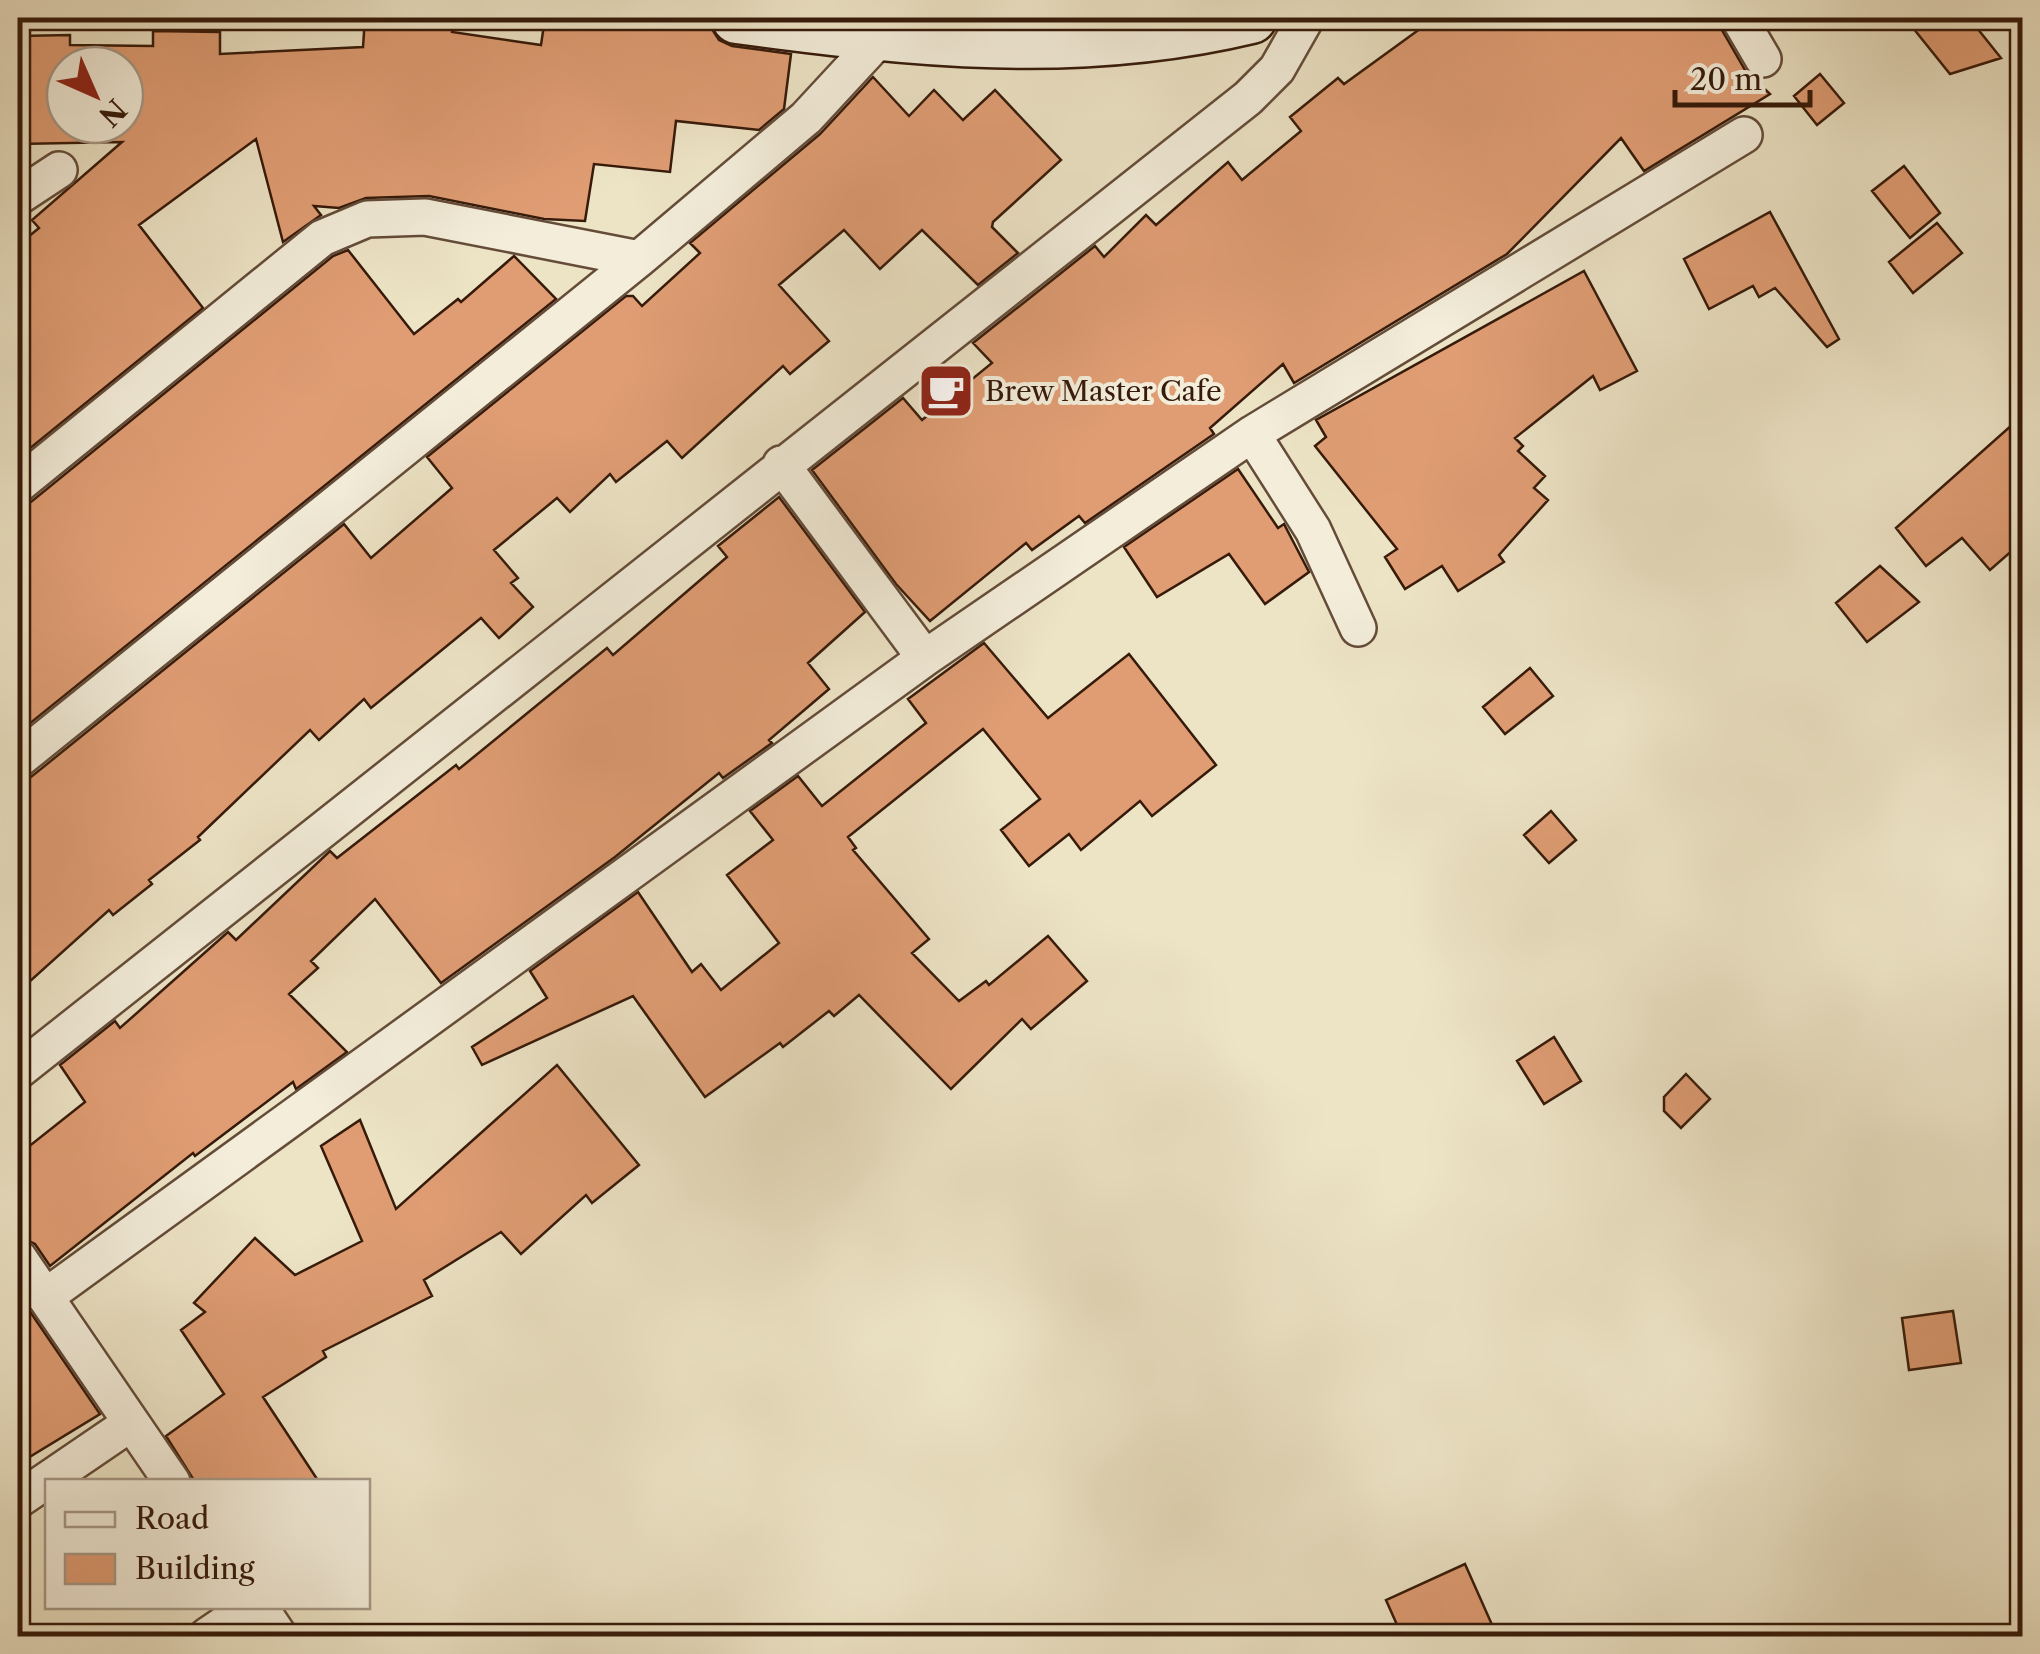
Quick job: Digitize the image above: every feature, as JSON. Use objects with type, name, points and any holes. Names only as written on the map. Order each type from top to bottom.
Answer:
[{"type":"street","points":[[737,18],[882,37],[1028,46],[1116,41],[1250,18]]},
{"type":"street","points":[[18,1071],[780,464],[1248,98],[1277,70],[1306,18]]},
{"type":"street","points":[[1739,18],[1763,59]]},
{"type":"street","points":[[18,760],[639,259],[806,118],[882,37]]},
{"type":"street","points":[[46,1297],[925,658],[1252,434],[1744,135]]},
{"type":"street","points":[[18,197],[59,170]]},
{"type":"street","points":[[18,485],[322,238],[367,219],[425,217],[639,259]]},
{"type":"street","points":[[1252,434],[1314,530],[1358,628]]},
{"type":"street","points":[[780,464],[925,658]]},
{"type":"street","points":[[18,1257],[170,1479]]},
{"type":"street","points":[[49,1479],[131,1423]]},
{"type":"street","points":[[18,1500],[45,1482]]},
{"type":"street","points":[[208,1636],[247,1609]]},
{"type":"street","points":[[261,1609],[280,1636]]},
{"type":"building","points":[[365,18],[453,18],[452,32],[541,45],[545,18],[710,26],[719,40],[732,46],[791,54],[784,109],[759,130],[676,121],[670,172],[594,164],[585,221],[544,219],[429,196],[366,198],[339,208],[314,206],[321,215],[283,242],[256,139],[139,225],[203,308],[18,458],[18,245],[39,228],[32,220],[119,145],[145,145],[145,46],[153,46],[153,31],[220,32],[220,54],[363,47]]},
{"type":"building","points":[[1435,18],[1715,18],[1745,70],[1770,94],[1644,171],[1621,138],[1507,254],[1294,383],[1283,364],[1210,428],[1214,434],[1085,523],[1079,516],[1032,550],[1026,543],[930,621],[896,584],[812,470],[903,398],[922,420],[992,363],[973,343],[1095,246],[1104,257],[1146,215],[1156,225],[1228,162],[1242,180],[1301,131],[1290,117],[1338,78],[1344,84]]},
{"type":"building","points":[[1905,18],[1969,18],[2001,58],[1950,74]]},
{"type":"building","points":[[70,35],[70,45],[45,45],[45,143],[18,144],[18,36]]},
{"type":"building","points":[[1820,74],[1844,103],[1817,125],[1794,96]]},
{"type":"building","points":[[873,77],[909,116],[934,90],[963,120],[995,90],[1061,160],[993,222],[992,227],[1018,253],[978,285],[922,230],[880,269],[844,230],[779,285],[829,341],[790,374],[783,366],[682,458],[667,441],[616,482],[610,474],[570,512],[557,498],[494,550],[518,578],[511,583],[533,607],[499,638],[481,618],[371,708],[364,699],[319,740],[310,730],[198,837],[200,840],[149,880],[152,884],[113,915],[109,910],[18,992],[18,781],[31,777],[344,524],[371,558],[452,488],[427,457],[626,296],[633,296],[642,306],[700,253],[690,243],[820,134]]},
{"type":"building","points":[[1904,166],[1940,213],[1910,238],[1872,191]]},
{"type":"building","points":[[1770,212],[1839,339],[1827,347],[1775,288],[1759,297],[1753,286],[1709,309],[1684,259]]},
{"type":"building","points":[[1937,223],[1962,253],[1913,293],[1889,262]]},
{"type":"building","points":[[348,250],[414,334],[458,299],[461,302],[514,256],[556,299],[18,733],[18,506],[31,502],[333,256]]},
{"type":"building","points":[[1584,271],[1637,371],[1600,390],[1593,376],[1515,438],[1523,446],[1518,451],[1545,476],[1534,488],[1548,500],[1499,555],[1504,562],[1458,591],[1442,566],[1405,589],[1385,557],[1397,549],[1315,446],[1326,437],[1316,420]]},
{"type":"building","points":[[2022,416],[2022,542],[1990,570],[1962,538],[1926,566],[1896,528]]},
{"type":"building","points":[[1238,469],[1278,528],[1284,524],[1309,572],[1265,604],[1229,554],[1157,597],[1124,547]]},
{"type":"building","points":[[779,497],[865,612],[808,663],[829,689],[769,740],[772,743],[723,778],[719,773],[615,857],[441,983],[375,899],[311,961],[318,968],[289,994],[347,1052],[296,1089],[293,1082],[195,1156],[193,1153],[50,1266],[35,1244],[18,1236],[18,1155],[85,1102],[60,1065],[115,1021],[120,1028],[228,932],[236,940],[330,851],[337,858],[456,765],[459,769],[607,648],[613,655],[727,557],[718,546]]},
{"type":"building","points":[[1880,566],[1919,602],[1867,642],[1836,603]]},
{"type":"building","points":[[984,643],[1048,718],[1129,654],[1216,765],[1152,816],[1140,801],[1081,850],[1069,834],[1029,866],[1001,830],[1040,799],[983,729],[848,837],[856,848],[853,850],[929,939],[912,953],[959,1001],[986,981],[989,985],[1048,936],[1087,981],[1031,1029],[1022,1019],[951,1089],[859,995],[834,1016],[829,1011],[783,1047],[780,1043],[705,1097],[633,996],[482,1065],[472,1047],[547,998],[530,971],[638,892],[692,972],[701,964],[721,990],[779,943],[727,875],[773,840],[750,811],[798,776],[822,806],[926,723],[908,699]]},
{"type":"building","points":[[1530,668],[1553,696],[1505,734],[1483,707]]},
{"type":"building","points":[[1551,811],[1576,840],[1549,863],[1524,835]]},
{"type":"building","points":[[1554,1037],[1581,1081],[1544,1104],[1517,1061]]},
{"type":"building","points":[[557,1065],[639,1165],[592,1203],[586,1195],[521,1254],[501,1232],[424,1280],[432,1296],[323,1351],[326,1357],[263,1397],[317,1479],[193,1479],[166,1436],[224,1394],[181,1330],[205,1312],[194,1303],[255,1238],[295,1275],[362,1241],[321,1146],[360,1120],[396,1209]]},
{"type":"building","points":[[1686,1074],[1710,1099],[1681,1128],[1664,1111],[1664,1097]]},
{"type":"building","points":[[18,1294],[100,1414],[18,1464]]},
{"type":"building","points":[[1953,1311],[1961,1363],[1909,1370],[1902,1318]]},
{"type":"building","points":[[1465,1564],[1497,1636],[1402,1636],[1386,1600]]},
{"type":"place","name":"Brew Master Cafe","points":[[946,391]]}]
